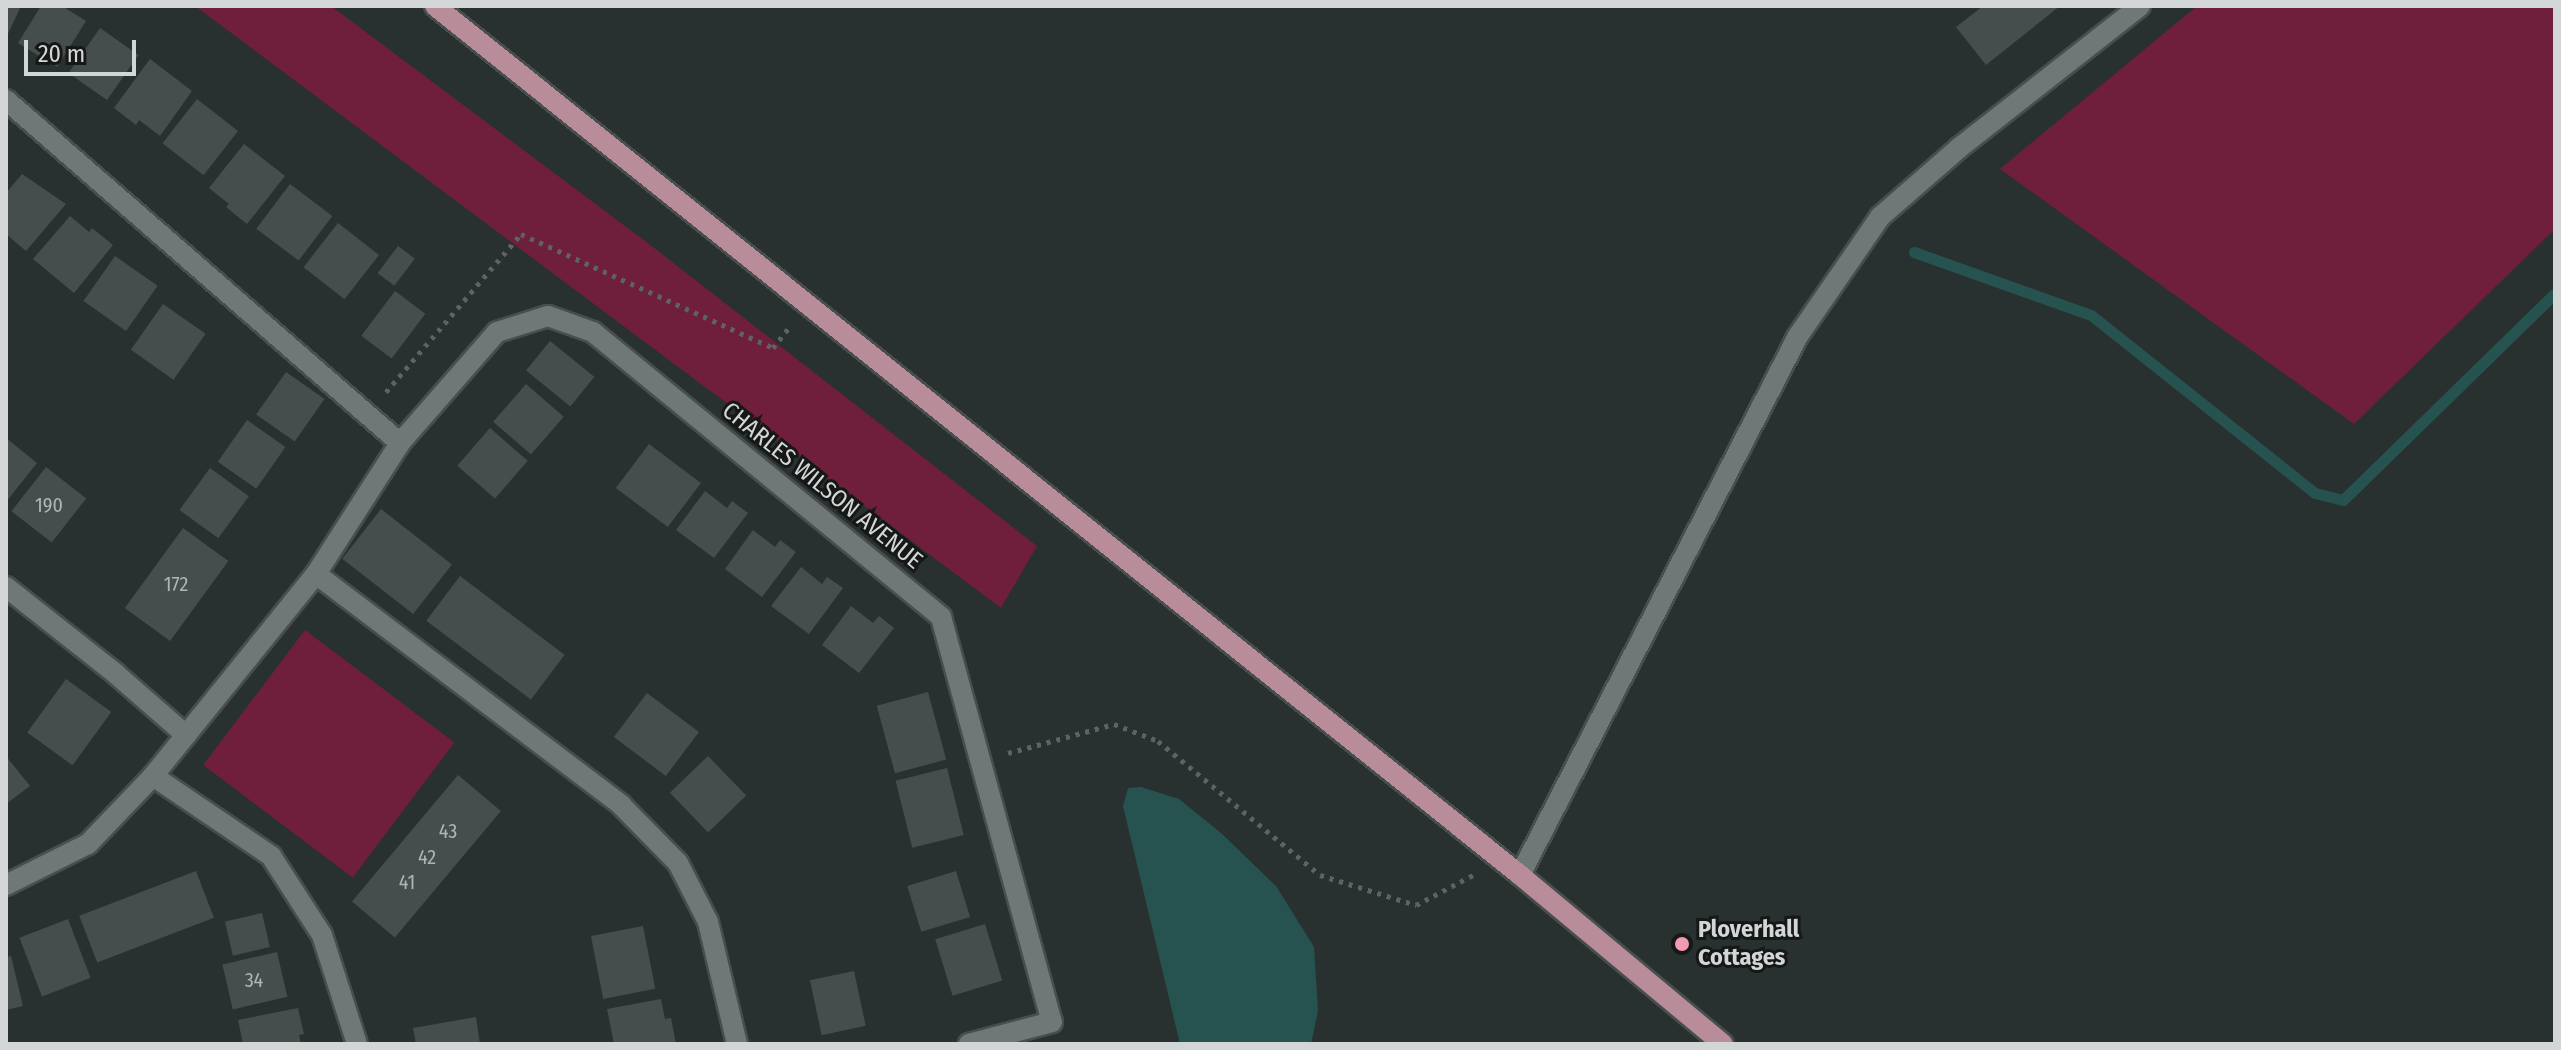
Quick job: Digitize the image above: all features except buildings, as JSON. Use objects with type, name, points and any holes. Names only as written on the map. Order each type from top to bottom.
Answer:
[{"type":"main road","points":[[435,6],[1502,860],[1723,1044]]},
{"type":"street","points":[[1520,875],[1798,336],[1880,217],[1959,148],[2140,6]]},
{"type":"street","points":[[6,100],[400,443]]},
{"type":"street","name":"CHARLES WILSON AVENUE","points":[[6,885],[88,844],[153,776],[316,574],[400,443],[497,332],[548,316],[593,332],[941,617],[1052,1022],[969,1044]]},
{"type":"street","points":[[316,574],[621,805],[678,863],[708,922],[737,1044]]},
{"type":"street","points":[[6,587],[116,674],[186,735]]},
{"type":"street","points":[[153,776],[271,856],[322,935],[357,1044]]},
{"type":"path","points":[[980,761],[1114,724],[1158,741],[1320,875],[1416,905],[1502,860]]},
{"type":"shaded area","points":[[195,6],[331,6],[649,244],[1037,546],[1001,608]]},
{"type":"shaded area","points":[[2197,6],[2555,6],[2555,229],[2354,424],[2000,169]]},
{"type":"shaded area","points":[[305,630],[454,743],[353,878],[203,765]]},
{"type":"water","points":[[1141,787],[1179,799],[1221,833],[1276,886],[1314,947],[1318,1011],[1311,1044],[1180,1044],[1123,806],[1128,788]]},
{"type":"waterway","points":[[1914,252],[2091,315],[2315,493],[2343,500],[2555,293]]},
{"type":"place","name":"Ploverhall Cottages","points":[[1682,944]]}]
